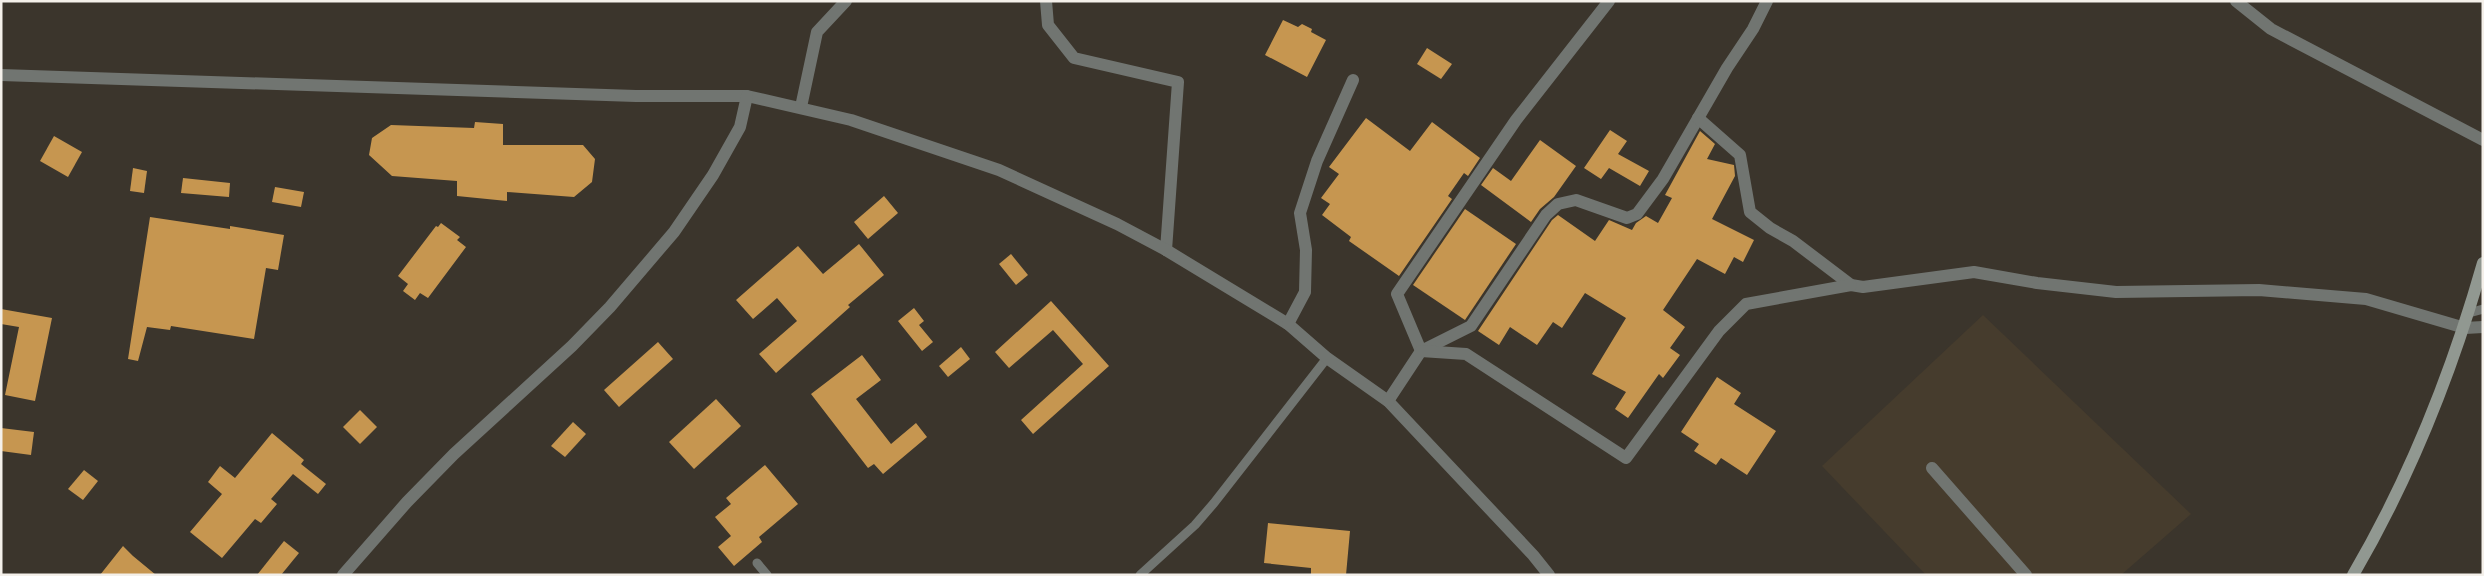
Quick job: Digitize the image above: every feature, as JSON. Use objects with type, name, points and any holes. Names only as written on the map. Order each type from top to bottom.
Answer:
[{"type":"main road","points":[[2354,575],[2399,492],[2435,410],[2465,328],[2483,262]]},
{"type":"street","points":[[801,107],[817,32],[846,1]]},
{"type":"street","points":[[1046,1],[1048,25],[1074,58],[1178,82],[1177,123],[1168,203],[1166,250]]},
{"type":"street","points":[[1421,351],[1397,294],[1516,120],[1609,1]]},
{"type":"street","points":[[1388,401],[1421,351],[1470,326],[1546,215],[1558,204],[1576,200],[1627,218],[1637,214],[1663,179],[1753,29],[1767,1]]},
{"type":"street","points":[[2236,1],[2271,29],[2483,140]]},
{"type":"street","points":[[1,75],[626,96],[747,96],[851,120],[999,170],[1117,224],[1166,250],[1288,324],[1327,358],[1388,401],[1533,554],[1549,575]]},
{"type":"street","points":[[1288,324],[1305,292],[1306,250],[1300,213],[1317,161],[1353,80]]},
{"type":"street","points":[[343,575],[407,502],[448,461],[572,346],[610,307],[674,232],[713,175],[740,127],[747,96]]},
{"type":"street","points":[[1698,118],[1740,155],[1750,212],[1770,228],[1793,241],[1851,285]]},
{"type":"street","points":[[1421,351],[1466,354],[1626,458],[1719,331],[1746,304],[1851,285],[1863,287],[1974,272],[2037,283],[2116,292],[2170,292],[2216,289],[2279,291],[2366,299],[2465,328],[2483,327]]},
{"type":"street","points":[[1932,468],[2026,575]]},
{"type":"lane","points":[[2469,314],[2483,309]]},
{"type":"lane","points":[[1140,575],[1195,525],[1214,503],[1327,358]]},
{"type":"lane","points":[[757,563],[767,575]]},
{"type":"shaded area","points":[[1983,315],[2191,514],[2121,575],[1926,575],[1822,466]]},
{"type":"building","points":[[1283,20],[1298,27],[1302,24],[1312,29],[1311,32],[1326,40],[1307,77],[1265,55]]},
{"type":"building","points":[[1427,48],[1452,64],[1441,79],[1417,64]]},
{"type":"building","points":[[1366,118],[1410,151],[1432,122],[1480,158],[1468,176],[1464,173],[1448,196],[1452,199],[1399,276],[1349,241],[1351,237],[1322,215],[1330,204],[1321,198],[1339,174],[1329,167]]},
{"type":"building","points":[[475,122],[503,124],[503,145],[583,145],[595,159],[592,182],[574,197],[507,192],[507,201],[457,196],[457,181],[392,176],[369,155],[372,138],[391,125],[474,128]]},
{"type":"building","points":[[1610,130],[1627,141],[1618,154],[1649,171],[1640,186],[1609,168],[1601,179],[1584,168]]},
{"type":"building","points":[[1700,131],[1715,144],[1707,159],[1734,165],[1735,176],[1712,219],[1754,240],[1743,262],[1734,257],[1725,274],[1697,259],[1663,310],[1685,327],[1670,348],[1680,355],[1663,378],[1659,374],[1628,418],[1615,409],[1626,392],[1592,374],[1626,318],[1585,293],[1562,328],[1553,322],[1537,345],[1510,327],[1499,345],[1478,331],[1552,220],[1558,215],[1595,241],[1609,220],[1632,230],[1636,223],[1646,216],[1658,223],[1672,198],[1665,195]]},
{"type":"building","points":[[54,136],[82,152],[68,177],[40,161]]},
{"type":"building","points":[[1540,140],[1576,166],[1554,197],[1540,209],[1531,222],[1481,185],[1493,168],[1511,181]]},
{"type":"building","points":[[133,168],[147,171],[144,193],[130,191]]},
{"type":"building","points":[[183,178],[230,183],[229,197],[181,193]]},
{"type":"building","points":[[275,187],[304,192],[301,207],[272,202]]},
{"type":"building","points":[[884,196],[898,213],[868,239],[854,222]]},
{"type":"building","points":[[1465,209],[1516,244],[1465,320],[1413,285]]},
{"type":"building","points":[[150,217],[230,229],[230,226],[284,235],[278,270],[266,268],[254,339],[171,326],[170,330],[147,327],[138,361],[128,359]]},
{"type":"building","points":[[441,223],[460,237],[457,240],[466,247],[428,298],[420,293],[415,300],[403,291],[408,284],[398,276],[436,226],[438,227]]},
{"type":"building","points":[[859,244],[884,275],[848,305],[850,307],[776,373],[759,354],[797,321],[777,298],[753,319],[736,300],[798,246],[823,274]]},
{"type":"building","points":[[1011,254],[1028,275],[1016,285],[999,264]]},
{"type":"building","points":[[1051,301],[1109,366],[1033,434],[1021,420],[1083,364],[1053,330],[1009,368],[995,352]]},
{"type":"building","points":[[914,308],[924,321],[919,325],[933,342],[922,351],[898,321]]},
{"type":"building","points":[[1,309],[52,318],[35,401],[5,395],[19,327],[1,324]]},
{"type":"building","points":[[658,342],[673,359],[619,407],[604,390]]},
{"type":"building","points":[[961,347],[970,359],[948,377],[939,366]]},
{"type":"building","points":[[862,355],[881,380],[856,399],[891,444],[916,423],[927,437],[883,474],[874,464],[868,468],[811,394]]},
{"type":"building","points":[[1717,377],[1741,393],[1734,404],[1776,431],[1747,475],[1721,458],[1716,465],[1694,451],[1699,444],[1681,432]]},
{"type":"building","points":[[716,399],[741,426],[694,469],[669,442]]},
{"type":"building","points":[[360,410],[377,427],[360,444],[343,427]]},
{"type":"building","points":[[573,422],[586,434],[565,457],[551,446]]},
{"type":"building","points":[[1,428],[34,432],[31,455],[1,451]]},
{"type":"building","points":[[272,433],[304,460],[301,464],[326,484],[318,494],[293,474],[271,499],[277,504],[261,523],[255,519],[222,558],[190,532],[222,494],[208,482],[220,466],[235,478]]},
{"type":"building","points":[[765,465],[798,504],[759,537],[762,542],[734,566],[718,547],[731,536],[715,517],[731,504],[726,498]]},
{"type":"building","points":[[84,470],[98,481],[83,500],[68,489]]},
{"type":"building","points":[[1268,523],[1350,531],[1346,575],[1311,575],[1311,568],[1264,563]]},
{"type":"building","points":[[284,541],[299,553],[281,575],[257,575]]},
{"type":"building","points":[[123,546],[133,556],[156,575],[100,575]]}]
